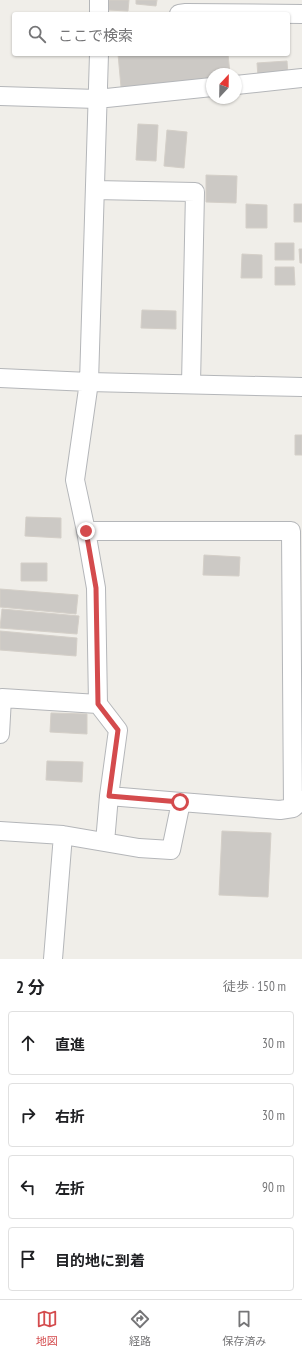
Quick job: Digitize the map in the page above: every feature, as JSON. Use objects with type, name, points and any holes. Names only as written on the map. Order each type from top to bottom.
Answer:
[{"type":"street","points":[[99,0],[99,12]]},
{"type":"street","points":[[290,14],[302,14]]},
{"type":"street","points":[[98,56],[89,382],[75,480],[96,588],[98,704],[118,730],[109,796],[105,842]]},
{"type":"street","points":[[242,84],[302,78]]},
{"type":"street","points":[[0,96],[97,99],[206,88]]},
{"type":"street","points":[[95,190],[195,192],[191,384]]},
{"type":"street","points":[[0,378],[89,382],[302,387]]},
{"type":"street","points":[[86,531],[291,531],[298,804],[280,810],[109,796]]},
{"type":"street","points":[[0,734],[2,698],[98,704]]},
{"type":"street","points":[[0,831],[62,835],[139,848],[171,850],[180,802]]},
{"type":"street","points":[[54,959],[62,835]]},
{"type":"building","points":[[109,0],[129,0],[128,11],[108,10]]},
{"type":"building","points":[[136,0],[157,0],[156,6],[136,4]]},
{"type":"building","points":[[118,56],[228,56],[229,68],[206,68],[206,79],[121,87]]},
{"type":"building","points":[[287,61],[288,75],[258,77],[257,63]]},
{"type":"building","points":[[138,124],[158,125],[156,161],[136,160]]},
{"type":"building","points":[[167,130],[187,132],[184,168],[164,166]]},
{"type":"building","points":[[206,175],[237,176],[236,203],[206,202]]},
{"type":"building","points":[[246,204],[267,205],[267,228],[246,228]]},
{"type":"building","points":[[294,204],[302,204],[302,222],[294,222]]},
{"type":"building","points":[[275,243],[294,243],[294,260],[275,260]]},
{"type":"building","points":[[299,249],[302,249],[302,263],[300,263]]},
{"type":"building","points":[[242,254],[262,255],[262,278],[241,278]]},
{"type":"building","points":[[275,267],[294,267],[295,285],[275,285]]},
{"type":"building","points":[[142,310],[176,311],[176,329],[141,328]]},
{"type":"building","points":[[295,435],[302,435],[302,455],[295,455]]},
{"type":"building","points":[[26,517],[61,518],[61,538],[25,536]]},
{"type":"building","points":[[204,555],[240,557],[239,576],[203,575]]},
{"type":"building","points":[[21,563],[47,563],[47,581],[21,581]]},
{"type":"building","points":[[0,589],[78,595],[76,614],[0,607]]},
{"type":"building","points":[[2,609],[79,616],[77,634],[0,628]]},
{"type":"building","points":[[0,631],[77,638],[76,656],[0,650]]},
{"type":"building","points":[[51,713],[87,714],[87,734],[50,732]]},
{"type":"building","points":[[47,761],[83,762],[82,782],[46,780]]},
{"type":"building","points":[[222,831],[271,833],[268,897],[219,895]]},
{"type":"route","points":[[86,531],[96,588],[98,704],[118,730],[109,796],[180,802]]}]
